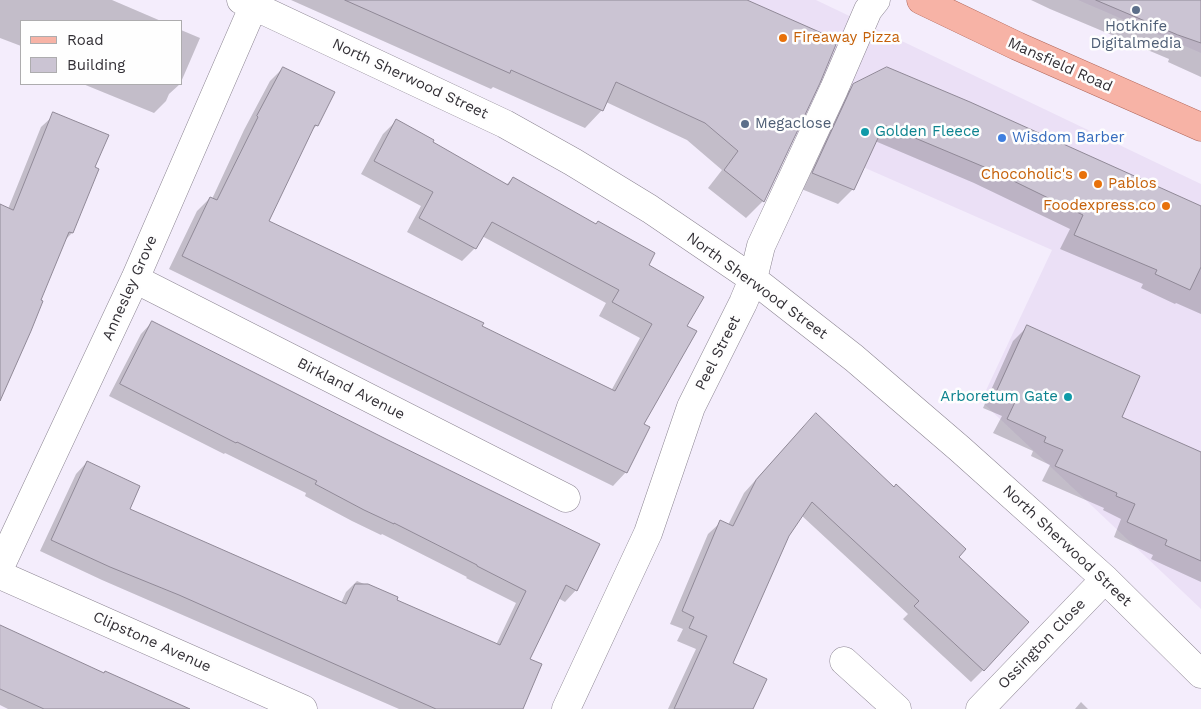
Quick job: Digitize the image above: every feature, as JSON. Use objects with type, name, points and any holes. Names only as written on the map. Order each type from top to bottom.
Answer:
[{"type":"main road","name":"Mansfield Road","points":[[920,0],[1018,46],[1201,127]]},
{"type":"street","name":"Peel Street","points":[[566,709],[648,533],[691,407],[743,303],[753,279],[761,246],[868,10],[876,0]]},
{"type":"street","name":"North Sherwood Street","points":[[248,3],[505,124],[573,162],[650,209],[753,279],[854,358],[927,420],[1104,578],[1201,674]]},
{"type":"street","name":"Annesley Grove","points":[[0,567],[135,279],[248,3]]},
{"type":"street","name":"Birkland Avenue","points":[[135,279],[566,498]]},
{"type":"street","name":"Clipstone Avenue","points":[[0,575],[303,709]]},
{"type":"street","name":"Ossington Close","points":[[980,709],[1104,578]]},
{"type":"street","points":[[844,661],[897,709]]},
{"type":"shaded area","points":[[569,0],[816,0],[1201,184],[1201,609],[981,401],[1052,250],[806,142],[768,111]]},
{"type":"shaded area","points":[[1078,0],[1201,0],[1201,53]]},
{"type":"building","points":[[345,0],[747,0],[833,38],[837,42],[820,83],[764,202],[724,170],[738,151],[705,123],[616,82],[603,111],[511,70],[510,73]]},
{"type":"building","points":[[1096,0],[1201,0],[1201,43],[1178,35]]},
{"type":"building","points":[[283,67],[335,92],[318,126],[315,125],[269,221],[484,323],[482,326],[615,391],[652,324],[612,302],[619,290],[492,222],[476,249],[419,218],[433,192],[374,161],[396,119],[508,185],[513,177],[596,224],[598,221],[655,253],[649,265],[704,297],[687,326],[697,331],[644,424],[650,427],[627,473],[182,256],[210,197],[217,200],[257,116]]},
{"type":"building","points":[[887,67],[970,102],[1201,206],[1201,267],[1190,290],[1155,274],[1157,270],[1074,235],[1083,215],[989,169],[884,125],[854,190],[812,173],[853,84]]},
{"type":"building","points":[[53,112],[109,135],[95,167],[99,169],[73,233],[69,232],[41,300],[43,301],[31,331],[0,401],[0,204],[13,210]]},
{"type":"building","points":[[152,321],[600,544],[577,591],[566,585],[530,659],[542,664],[523,709],[436,709],[51,540],[87,461],[140,486],[130,509],[346,604],[355,584],[368,584],[398,597],[397,600],[500,645],[526,591],[394,523],[364,510],[315,484],[317,481],[236,443],[120,384]]},
{"type":"building","points":[[1027,325],[1140,376],[1122,417],[1201,452],[1201,561],[1165,545],[1167,540],[1127,522],[1135,504],[1116,496],[1117,493],[1055,466],[1063,450],[1044,442],[1046,437],[1007,419],[1015,402],[996,393]]},
{"type":"building","points":[[816,413],[894,487],[896,484],[966,549],[959,557],[1029,622],[984,671],[914,606],[919,601],[812,502],[789,536],[733,663],[767,679],[753,709],[674,709],[707,636],[689,628],[694,617],[682,611],[720,520],[733,526],[756,480]]},
{"type":"building","points":[[0,625],[104,673],[105,671],[190,709],[44,709],[0,689]]},
{"type":"place","name":"Hotknife Digitalmedia","points":[[1136,10]]},
{"type":"place","name":"Fireaway Pizza","points":[[783,38]]},
{"type":"place","name":"Megaclose","points":[[745,124]]},
{"type":"place","name":"Golden Fleece","points":[[865,132]]},
{"type":"place","name":"Wisdom Barber","points":[[1002,138]]},
{"type":"place","name":"Chocoholic's","points":[[1083,175]]},
{"type":"place","name":"Pablos","points":[[1098,184]]},
{"type":"place","name":"Foodexpress.co","points":[[1166,206]]},
{"type":"place","name":"Arboretum Gate","points":[[1068,397]]}]
